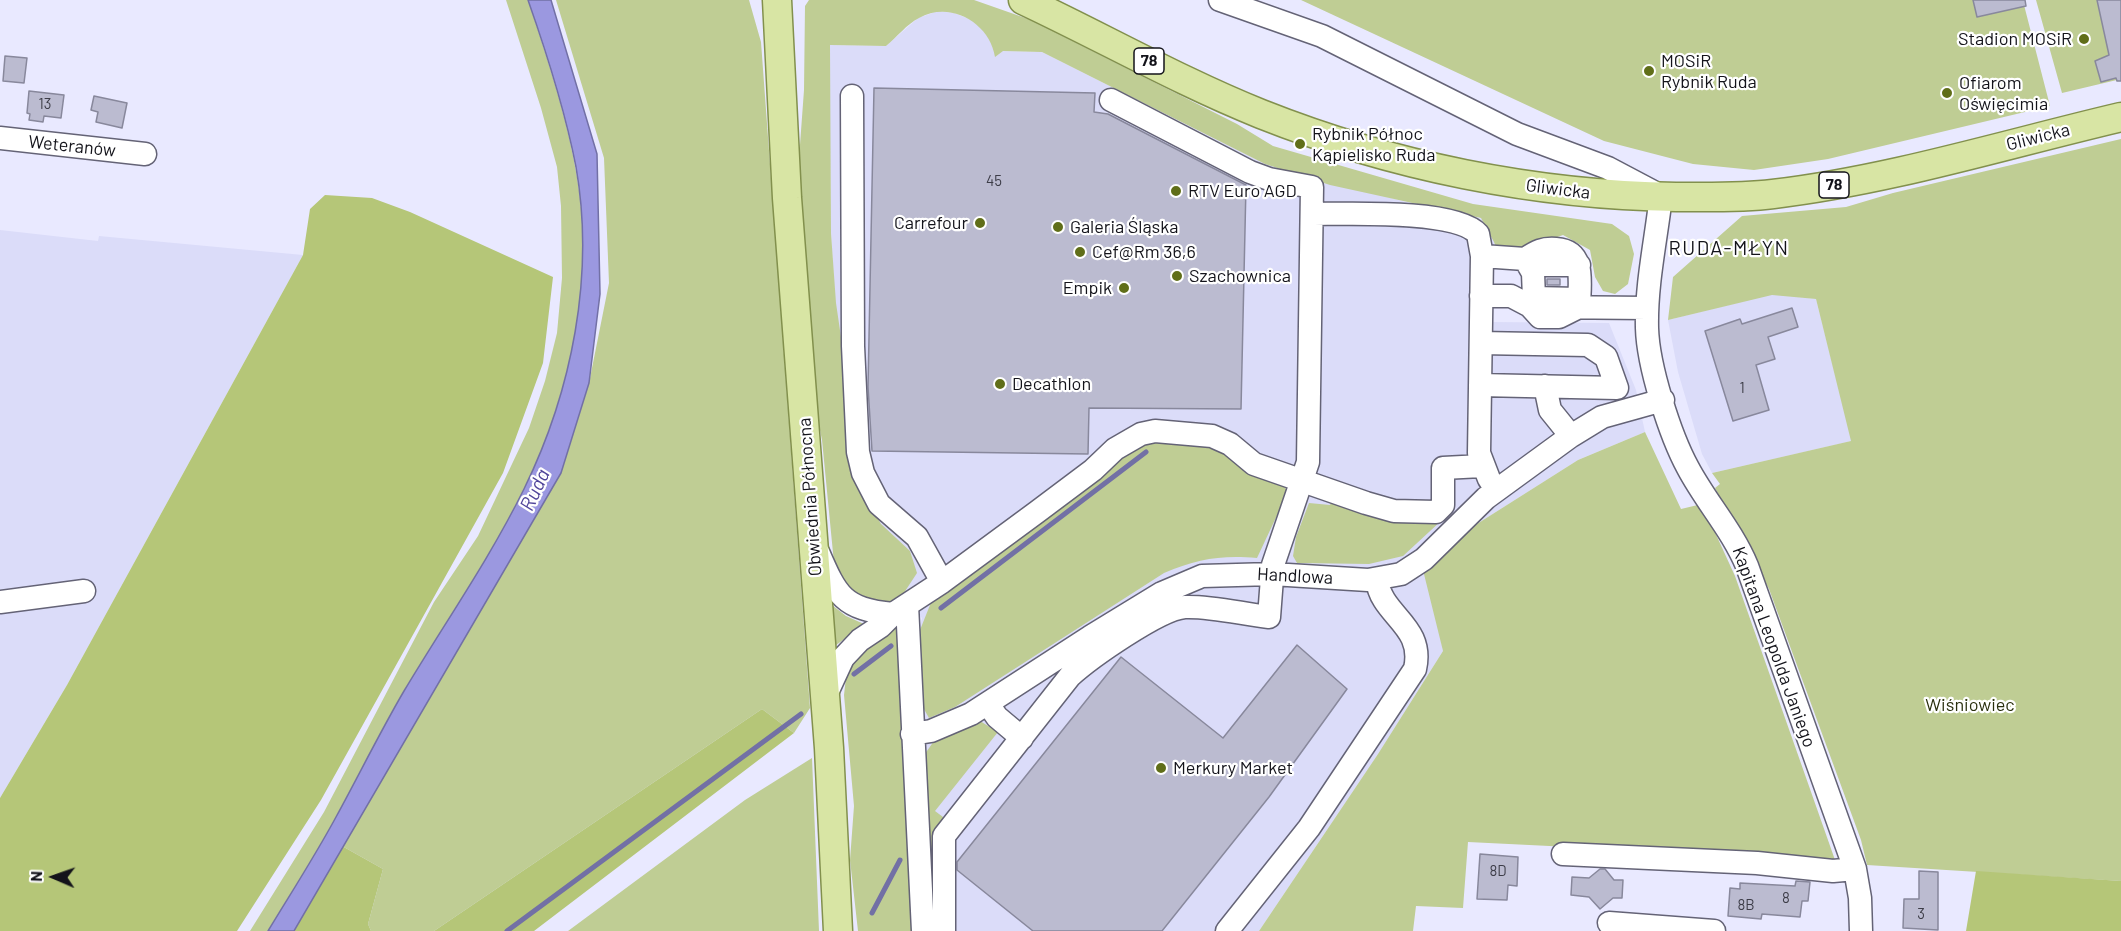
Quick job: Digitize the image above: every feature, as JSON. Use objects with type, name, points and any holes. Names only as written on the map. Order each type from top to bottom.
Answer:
[{"type":"main road","points":[[766,0],[782,62]]},
{"type":"main road","name":"Obwiednia Północna","points":[[777,0],[788,198],[825,698],[838,931]]},
{"type":"main road","name":"Obwiednia Północna","points":[[782,62],[790,0]]},
{"type":"main road","points":[[782,62],[799,0]]},
{"type":"main road","name":"Gliwicka","points":[[1023,0],[1057,8],[1200,86],[1284,122],[1353,144],[1474,176],[1536,187],[1604,181],[1661,196],[1770,194],[1823,188],[2121,117]]},
{"type":"street","points":[[1220,0],[1243,2],[1322,36],[1517,134],[1604,181]]},
{"type":"street","points":[[852,96],[853,346],[858,452],[863,473],[879,504],[917,537],[942,582]]},
{"type":"street","points":[[945,931],[944,836],[1070,676],[1090,658],[1170,610],[1196,607],[1269,617],[1272,574],[1308,462],[1312,187],[1269,179],[1250,172],[1111,100]]},
{"type":"street","name":"Weteranów","points":[[0,138],[145,154]]},
{"type":"street","name":"Kapitana Leopolda Janiego","points":[[1661,196],[1647,308],[1649,348],[1663,400],[1682,457],[1743,557],[1855,869],[1860,898],[1861,931]]},
{"type":"street","points":[[1312,214],[1415,215],[1463,225],[1478,234],[1482,256],[1479,453],[1482,466],[1497,490]]},
{"type":"street","points":[[1482,256],[1526,259],[1541,249],[1560,249],[1572,253],[1579,289]]},
{"type":"street","points":[[1526,259],[1534,283],[1534,298],[1579,289],[1647,308]]},
{"type":"street","points":[[1481,296],[1511,296],[1530,306],[1579,289]]},
{"type":"street","points":[[1480,385],[1617,387],[1606,357],[1588,345],[1481,342]]},
{"type":"street","points":[[1545,386],[1550,410],[1571,436]]},
{"type":"street","name":"Handlowa","points":[[912,734],[944,727],[988,704],[1089,637],[1176,586],[1215,573],[1377,580],[1401,574],[1415,566],[1497,490],[1571,436],[1602,417],[1663,400]]},
{"type":"street","points":[[825,698],[843,658],[851,648],[900,609],[942,582],[1094,470],[1115,449],[1141,434],[1155,431],[1212,436],[1230,444],[1254,464],[1384,509],[1436,512],[1443,505],[1443,468],[1482,466]]},
{"type":"street","points":[[813,541],[832,584],[844,600],[863,610],[900,609]]},
{"type":"street","points":[[1227,931],[1309,828],[1415,669],[1417,652],[1411,632],[1381,597],[1377,580]]},
{"type":"street","points":[[0,602],[84,591]]},
{"type":"street","points":[[900,609],[912,734],[922,931]]},
{"type":"street","points":[[988,704],[997,717],[1022,738]]},
{"type":"street","points":[[1563,854],[1757,862],[1833,871],[1855,869]]},
{"type":"street","points":[[1609,922],[1714,931]]},
{"type":"shaded area","points":[[938,11],[954,13],[972,20],[984,29],[993,45],[1003,51],[1042,52],[1265,164],[1417,205],[1498,222],[1492,257],[1490,322],[1609,323],[1636,390],[1645,432],[1578,460],[1469,529],[1437,621],[1443,651],[1378,754],[1259,931],[931,931],[918,635],[922,618],[909,605],[852,577],[831,233],[829,45],[886,46],[918,18]]},
{"type":"shaded area","points":[[0,230],[98,241],[99,236],[303,255],[67,685],[0,798]]},
{"type":"shaded area","points":[[1772,294],[1816,299],[1852,441],[1712,473],[1702,454],[1678,372],[1668,320]]},
{"type":"green space","points":[[506,0],[528,0],[561,104],[577,176],[582,212],[582,284],[574,337],[562,389],[535,465],[496,541],[404,691],[328,832],[268,931],[250,931],[324,812],[434,602],[478,536],[529,428],[545,381],[557,333],[562,278],[561,206],[557,167],[541,108]]},
{"type":"green space","points":[[556,0],[749,0],[761,42],[810,708],[794,733],[762,709],[434,931],[371,931],[368,924],[383,869],[342,846],[561,473],[589,383],[609,283],[604,158]]},
{"type":"green space","points":[[809,0],[974,0],[1031,20],[1237,124],[1273,146],[1473,204],[1612,224],[1629,236],[1634,254],[1628,284],[1615,294],[1603,291],[1595,277],[1590,250],[1563,235],[1500,258],[1481,218],[1330,185],[1265,164],[1042,52],[1003,51],[995,57],[992,45],[977,25],[955,13],[931,13],[919,18],[886,46],[830,45],[831,233],[836,303],[864,495],[881,524],[910,551],[917,573],[896,605],[853,596],[834,563],[822,440],[810,380],[798,172],[804,90],[805,6]]},
{"type":"green space","name":"MOSiR Rybnik Ruda","points":[[1301,0],[1973,0],[1977,17],[2024,5],[2050,106],[1828,159],[1754,170],[1693,164],[1604,141]]},
{"type":"green space","name":"Stadion MOSiR","points":[[2036,0],[2121,0],[2121,79],[2062,93]]},
{"type":"green space","name":"Wiśniowiec","points":[[2121,139],[2121,881],[1867,865],[1861,840],[1769,589],[1715,488],[1720,484],[1712,473],[1851,441],[1816,299],[1772,295],[1668,320],[1673,277],[1742,216],[1846,207],[1893,193]]},
{"type":"green space","points":[[325,195],[372,198],[410,212],[553,277],[543,363],[503,473],[321,800],[237,931],[0,931],[0,798],[67,685],[303,255],[310,209]]},
{"type":"green space","points":[[1645,432],[1681,509],[1702,504],[1735,576],[1835,860],[1468,842],[1463,908],[1416,906],[1413,931],[1259,931],[1378,754],[1443,651],[1423,570],[1469,529],[1578,460]]},
{"type":"green space","points":[[1204,441],[1279,479],[1288,492],[1257,558],[1209,559],[1164,573],[955,707],[929,718],[920,702],[918,635],[934,595],[1139,442]]},
{"type":"green space","points":[[1332,500],[1442,520],[1403,556],[1369,564],[1297,563],[1293,556],[1296,537],[1309,503],[1330,505]]},
{"type":"green space","points":[[832,605],[846,616],[864,624],[835,646]]},
{"type":"green space","points":[[897,626],[914,931],[858,931],[850,860],[854,806],[844,695],[847,668],[866,643]]},
{"type":"green space","points":[[762,709],[794,733],[534,931],[434,931]]},
{"type":"green space","points":[[980,721],[998,732],[935,811],[947,820],[938,931],[931,931],[922,758],[934,741]]},
{"type":"green space","points":[[812,758],[819,931],[568,931],[745,800]]},
{"type":"green space","points":[[342,846],[383,869],[368,924],[371,931],[294,931]]},
{"type":"green space","points":[[1976,871],[2121,881],[2121,931],[1966,931]]},
{"type":"water","name":"Ruda","points":[[528,0],[551,0],[597,154],[600,294],[589,383],[561,473],[294,931],[268,931],[328,832],[386,722],[481,566],[524,489],[541,451],[567,373],[581,291],[583,249],[581,208],[576,167],[567,124]]},
{"type":"building","points":[[1973,0],[2025,0],[2026,6],[1977,17]]},
{"type":"building","points":[[2097,0],[2121,0],[2121,81],[2117,81],[2116,78],[2101,82],[2095,61],[2109,55]]},
{"type":"building","points":[[5,56],[27,58],[24,83],[3,81]]},
{"type":"building","name":"Galeria Śląska","points":[[874,88],[1095,93],[1094,112],[1108,114],[1246,185],[1241,409],[1089,408],[1088,454],[872,451],[868,387]]},
{"type":"building","points":[[29,91],[64,95],[61,118],[44,116],[43,122],[29,120],[30,114],[27,113]]},
{"type":"building","points":[[94,96],[127,103],[122,128],[96,122],[98,112],[91,110]]},
{"type":"building","points":[[1547,279],[1560,279],[1560,285],[1547,285]]},
{"type":"building","points":[[1792,308],[1798,327],[1768,337],[1775,359],[1756,365],[1769,410],[1733,421],[1705,331],[1740,319],[1742,324]]},
{"type":"building","name":"Merkury Market","points":[[1297,645],[1347,689],[1269,797],[1162,931],[1033,931],[957,870],[957,862],[1121,657],[1223,738]]},
{"type":"building","points":[[1480,854],[1518,857],[1517,886],[1508,885],[1507,900],[1477,899]]},
{"type":"building","points":[[1600,869],[1605,869],[1614,880],[1623,880],[1622,898],[1613,898],[1600,909],[1589,897],[1571,895],[1572,877],[1589,878]]},
{"type":"building","points":[[1919,871],[1938,872],[1938,930],[1903,928],[1904,899],[1919,899]]},
{"type":"building","points":[[1796,881],[1810,882],[1808,901],[1802,901],[1800,917],[1762,914],[1761,919],[1728,916],[1730,888],[1740,889],[1740,883],[1795,886]]},
{"type":"waterway","points":[[941,608],[1146,452]]},
{"type":"waterway","points":[[854,674],[891,646]]},
{"type":"waterway","points":[[507,931],[801,714]]},
{"type":"waterway","points":[[872,913],[900,860]]},
{"type":"place","name":"Stadion MOSiR","points":[[2084,39]]},
{"type":"place","name":"MOSiR Rybnik Ruda","points":[[1649,71]]},
{"type":"place","name":"Ofiarom Oświęcimia","points":[[1947,93]]},
{"type":"place","name":"Rybnik Północ Kąpielisko Ruda","points":[[1300,144]]},
{"type":"place","name":"RTV Euro AGD","points":[[1176,191]]},
{"type":"place","name":"Carrefour","points":[[980,223]]},
{"type":"place","name":"Galeria Śląska","points":[[1058,227]]},
{"type":"place","name":"Cef@Rm 36,6","points":[[1080,252]]},
{"type":"place","name":"Szachownica","points":[[1177,276]]},
{"type":"place","name":"Empik","points":[[1124,288]]},
{"type":"place","name":"Decathlon","points":[[1000,384]]},
{"type":"place","name":"Merkury Market","points":[[1161,768]]},
{"type":"district","name":"RUDA-MŁYN","points":[[1729,248]]}]
